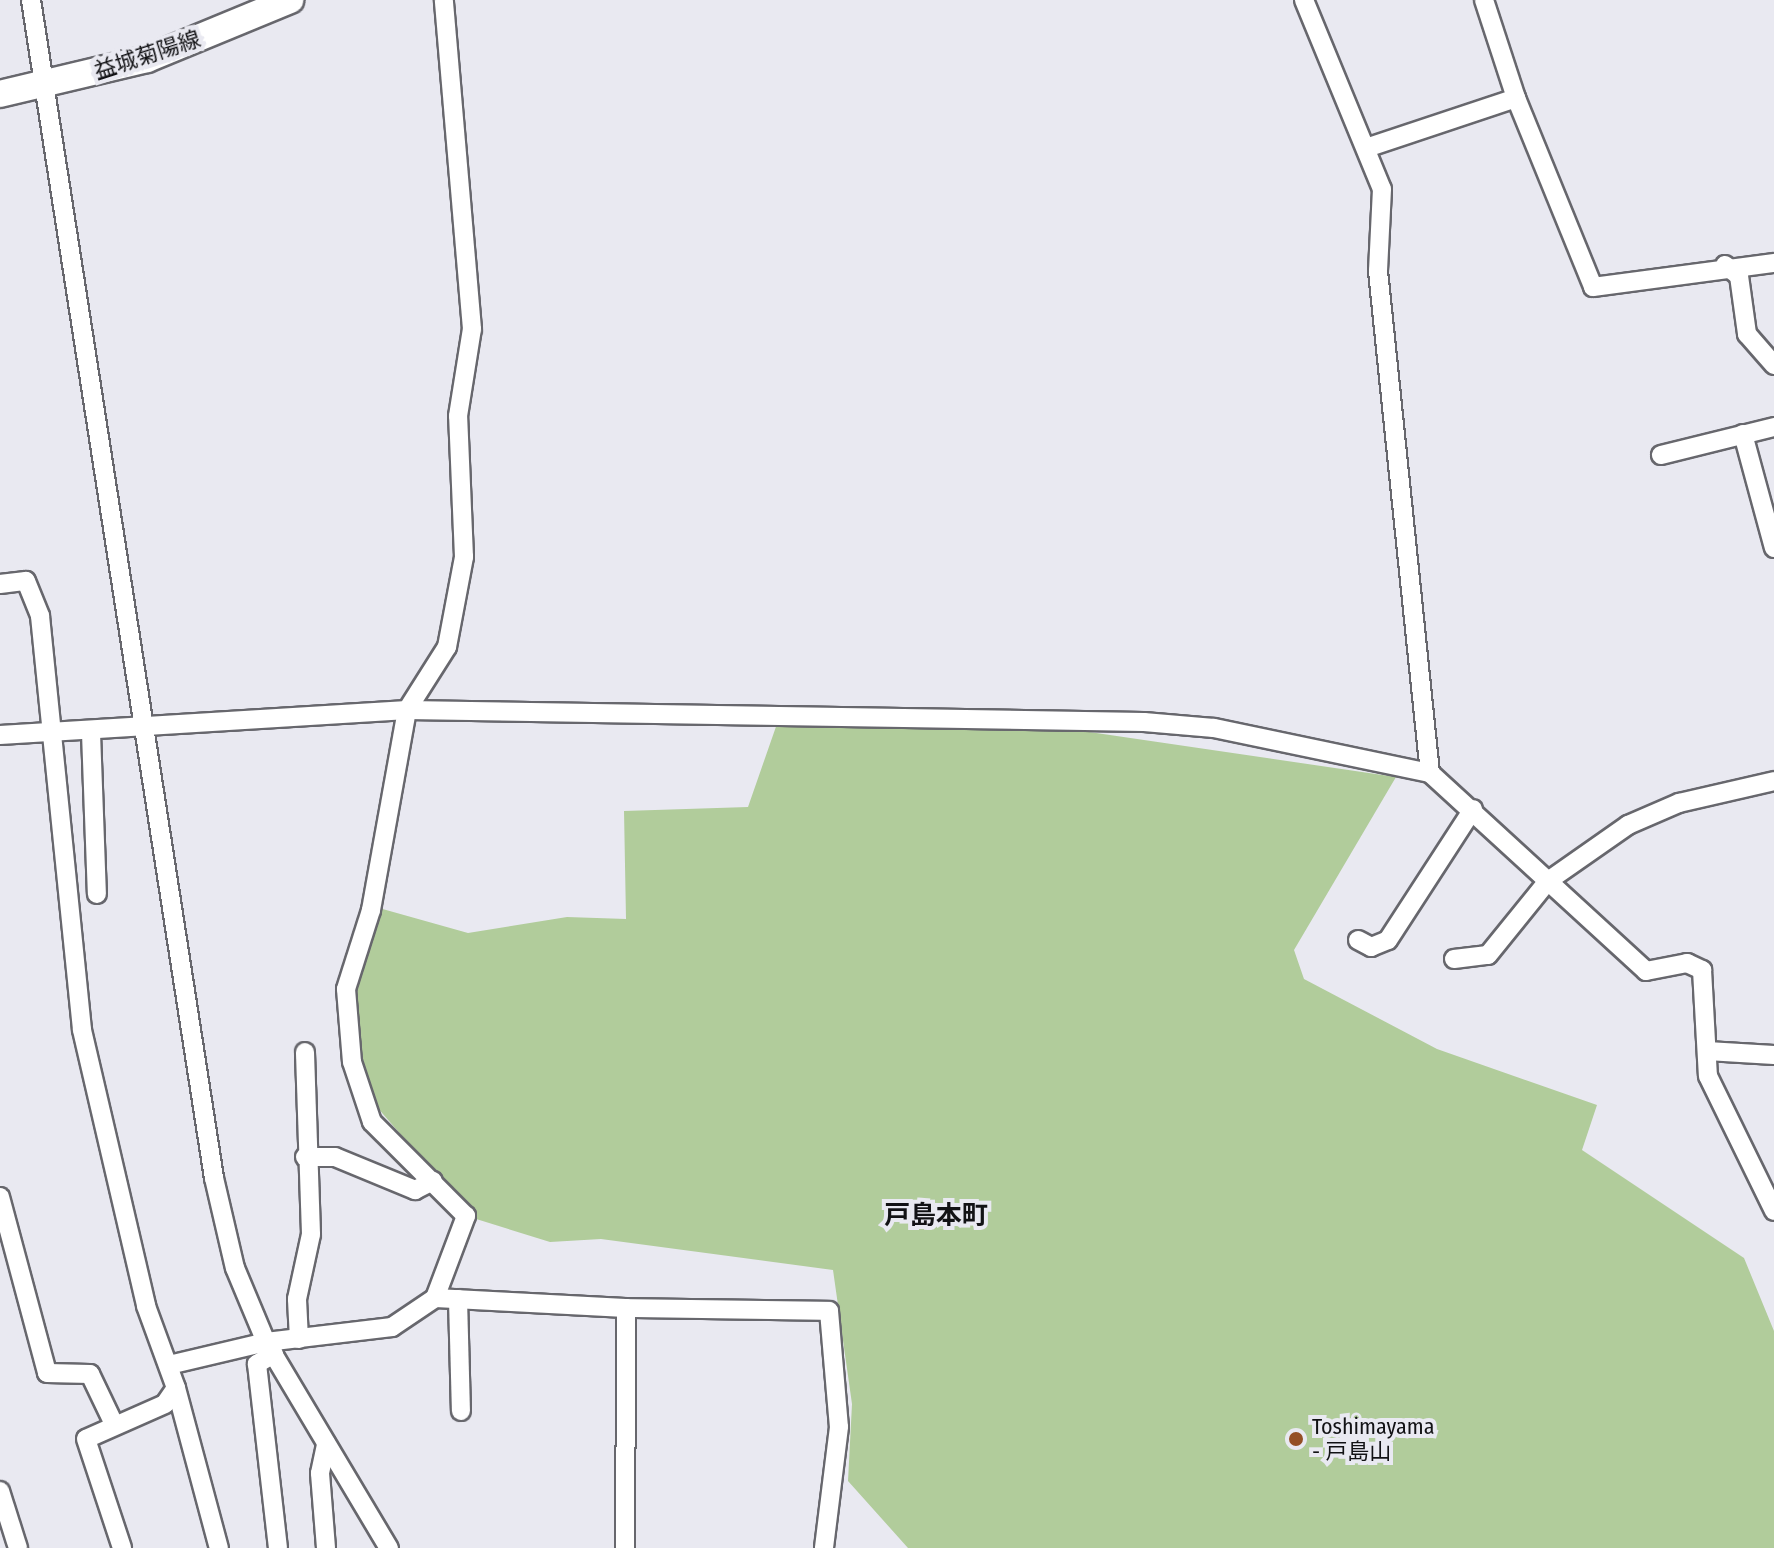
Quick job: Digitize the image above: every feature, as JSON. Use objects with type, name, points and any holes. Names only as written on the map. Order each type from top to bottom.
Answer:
[{"type":"main road","name":"益城菊陽線","points":[[0,94],[44,86],[147,59],[290,0]]},
{"type":"street","points":[[31,0],[144,726],[197,1040],[200,1111],[235,1268],[270,1348],[389,1548]]},
{"type":"street","points":[[169,1365],[270,1348],[299,1339],[392,1327],[435,1298],[467,1223],[433,1181],[372,1122],[347,1022],[346,989],[371,910],[407,710],[447,647],[464,557],[458,416],[472,329],[444,0]]},
{"type":"street","points":[[1304,0],[1382,189],[1378,271],[1430,773]]},
{"type":"street","points":[[1484,0],[1516,98],[1593,287],[1661,283],[1725,265],[1774,263]]},
{"type":"street","points":[[1366,148],[1516,98]]},
{"type":"street","points":[[1725,265],[1739,276],[1747,334],[1774,365]]},
{"type":"street","points":[[1661,455],[1774,427]]},
{"type":"street","points":[[1743,434],[1774,548]]},
{"type":"street","points":[[0,584],[26,581],[40,616],[82,1030],[146,1306],[176,1388],[219,1548]]},
{"type":"street","points":[[0,735],[91,733],[144,726],[407,710],[1144,722],[1214,728],[1430,773],[1473,809],[1646,971],[1687,963],[1702,970],[1708,1076],[1774,1211]]},
{"type":"street","points":[[91,733],[97,894]]},
{"type":"street","points":[[1454,959],[1488,955],[1548,881],[1656,811],[1774,781]]},
{"type":"street","points":[[1358,940],[1371,947],[1388,940],[1473,809]]},
{"type":"street","points":[[1707,1051],[1774,1055]]},
{"type":"street","points":[[299,1339],[297,1299],[311,1234],[305,1157],[305,1052]]},
{"type":"street","points":[[305,1157],[335,1157],[415,1190],[433,1181]]},
{"type":"street","points":[[0,1197],[47,1373],[90,1374],[114,1424]]},
{"type":"street","points":[[435,1298],[626,1308],[829,1311],[839,1427],[824,1548]]},
{"type":"street","points":[[458,1299],[461,1411]]},
{"type":"street","points":[[625,1548],[626,1308]]},
{"type":"street","points":[[270,1348],[257,1364],[278,1548]]},
{"type":"street","points":[[122,1548],[86,1439],[165,1404],[176,1388]]},
{"type":"street","points":[[326,1444],[320,1473],[326,1548]]},
{"type":"street","points":[[0,1491],[18,1548]]},
{"type":"green space","points":[[779,718],[1015,721],[1396,777],[1294,950],[1304,979],[1437,1049],[1597,1105],[1582,1150],[1744,1258],[1774,1331],[1774,1548],[908,1548],[848,1481],[852,1404],[833,1270],[601,1239],[550,1242],[473,1218],[370,1099],[352,997],[379,908],[468,933],[567,917],[626,919],[624,811],[748,807]]},
{"type":"place","name":"Toshimayama - 戸島山","points":[[1296,1439]]},
{"type":"district","name":"戸島本町","points":[[936,1216]]}]
